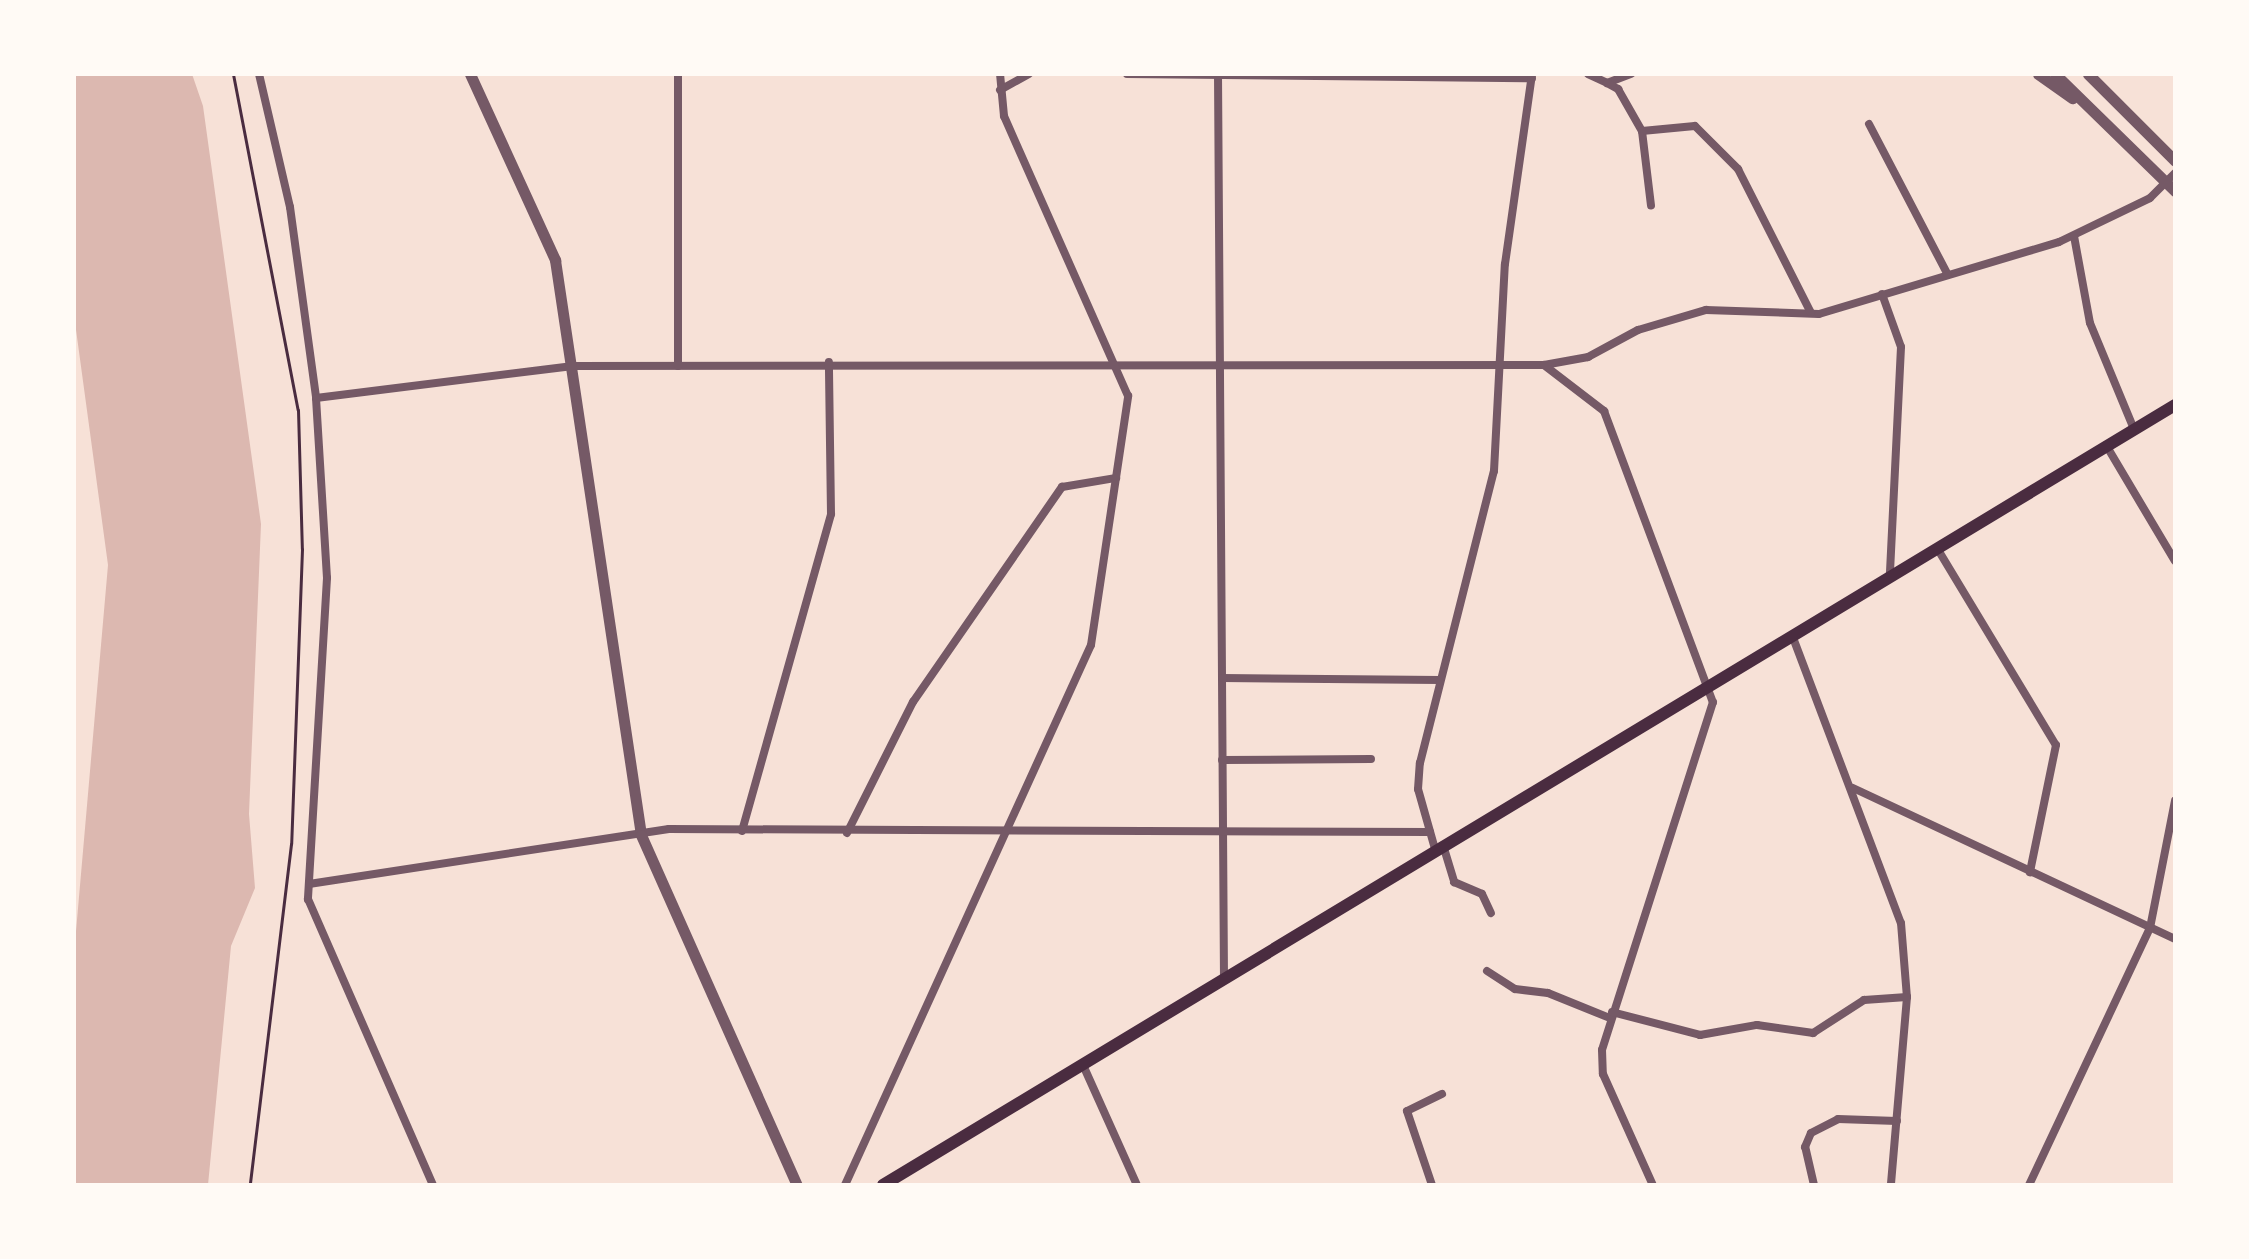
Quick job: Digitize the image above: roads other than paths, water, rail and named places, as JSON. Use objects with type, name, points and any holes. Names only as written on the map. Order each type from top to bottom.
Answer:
[{"type":"main road","points":[[883,1185],[1706,685],[2175,405]]},
{"type":"street","points":[[259,74],[290,207],[316,398],[327,578],[308,899],[433,1185]]},
{"type":"street","points":[[470,74],[555,260],[641,835],[797,1185]]},
{"type":"street","points":[[678,74],[678,366]]},
{"type":"street","points":[[845,1185],[1091,645],[1128,396],[1004,116],[1000,74]]},
{"type":"street","points":[[1000,90],[1029,74]]},
{"type":"street","points":[[1127,74],[1532,76],[1496,365],[1494,471],[1440,680],[1418,789],[1430,832],[1454,882],[1482,894],[1491,913]]},
{"type":"street","points":[[1588,74],[1618,89],[1642,131],[1651,205]]},
{"type":"street","points":[[1607,83],[1631,74]]},
{"type":"street","points":[[2038,74],[2095,115],[2170,178],[2175,191]]},
{"type":"street","points":[[2055,74],[2095,115]]},
{"type":"street","points":[[2088,74],[2175,161]]},
{"type":"street","points":[[1218,76],[1224,978]]},
{"type":"street","points":[[1869,124],[1948,275]]},
{"type":"street","points":[[1642,131],[1695,126],[1738,169],[1811,313]]},
{"type":"street","points":[[316,398],[573,366],[829,362],[1221,367],[1544,365],[1588,357],[1638,330],[1706,310],[1811,313],[1948,275],[2074,236],[2170,178]]},
{"type":"street","points":[[2074,236],[2090,323],[2134,429]]},
{"type":"street","points":[[1882,294],[1901,347],[1890,575]]},
{"type":"street","points":[[742,831],[831,514],[829,362]]},
{"type":"street","points":[[1544,365],[1604,411],[1714,714],[1611,1015],[1603,1074],[1653,1185]]},
{"type":"street","points":[[2106,445],[2175,561]]},
{"type":"street","points":[[847,833],[913,702],[1062,487],[1116,478]]},
{"type":"street","points":[[1937,548],[2056,745],[2030,872]]},
{"type":"street","points":[[1791,634],[1853,788],[1901,923],[1907,997],[1891,1185]]},
{"type":"street","points":[[1222,678],[1440,680]]},
{"type":"street","points":[[1222,760],[1371,759]]},
{"type":"street","points":[[1853,788],[2175,939]]},
{"type":"street","points":[[2029,1185],[2150,928],[2175,800]]},
{"type":"street","points":[[309,884],[641,835],[742,831],[1430,832]]},
{"type":"street","points":[[1487,971],[1515,989],[1548,993],[1611,1015],[1700,1035],[1757,1025],[1813,1033],[1864,1000],[1907,997]]},
{"type":"street","points":[[1083,1065],[1137,1185]]},
{"type":"street","points":[[1432,1185],[1407,1111],[1442,1094]]},
{"type":"street","points":[[1814,1185],[1805,1147],[1811,1133],[1838,1119],[1897,1121]]}]
